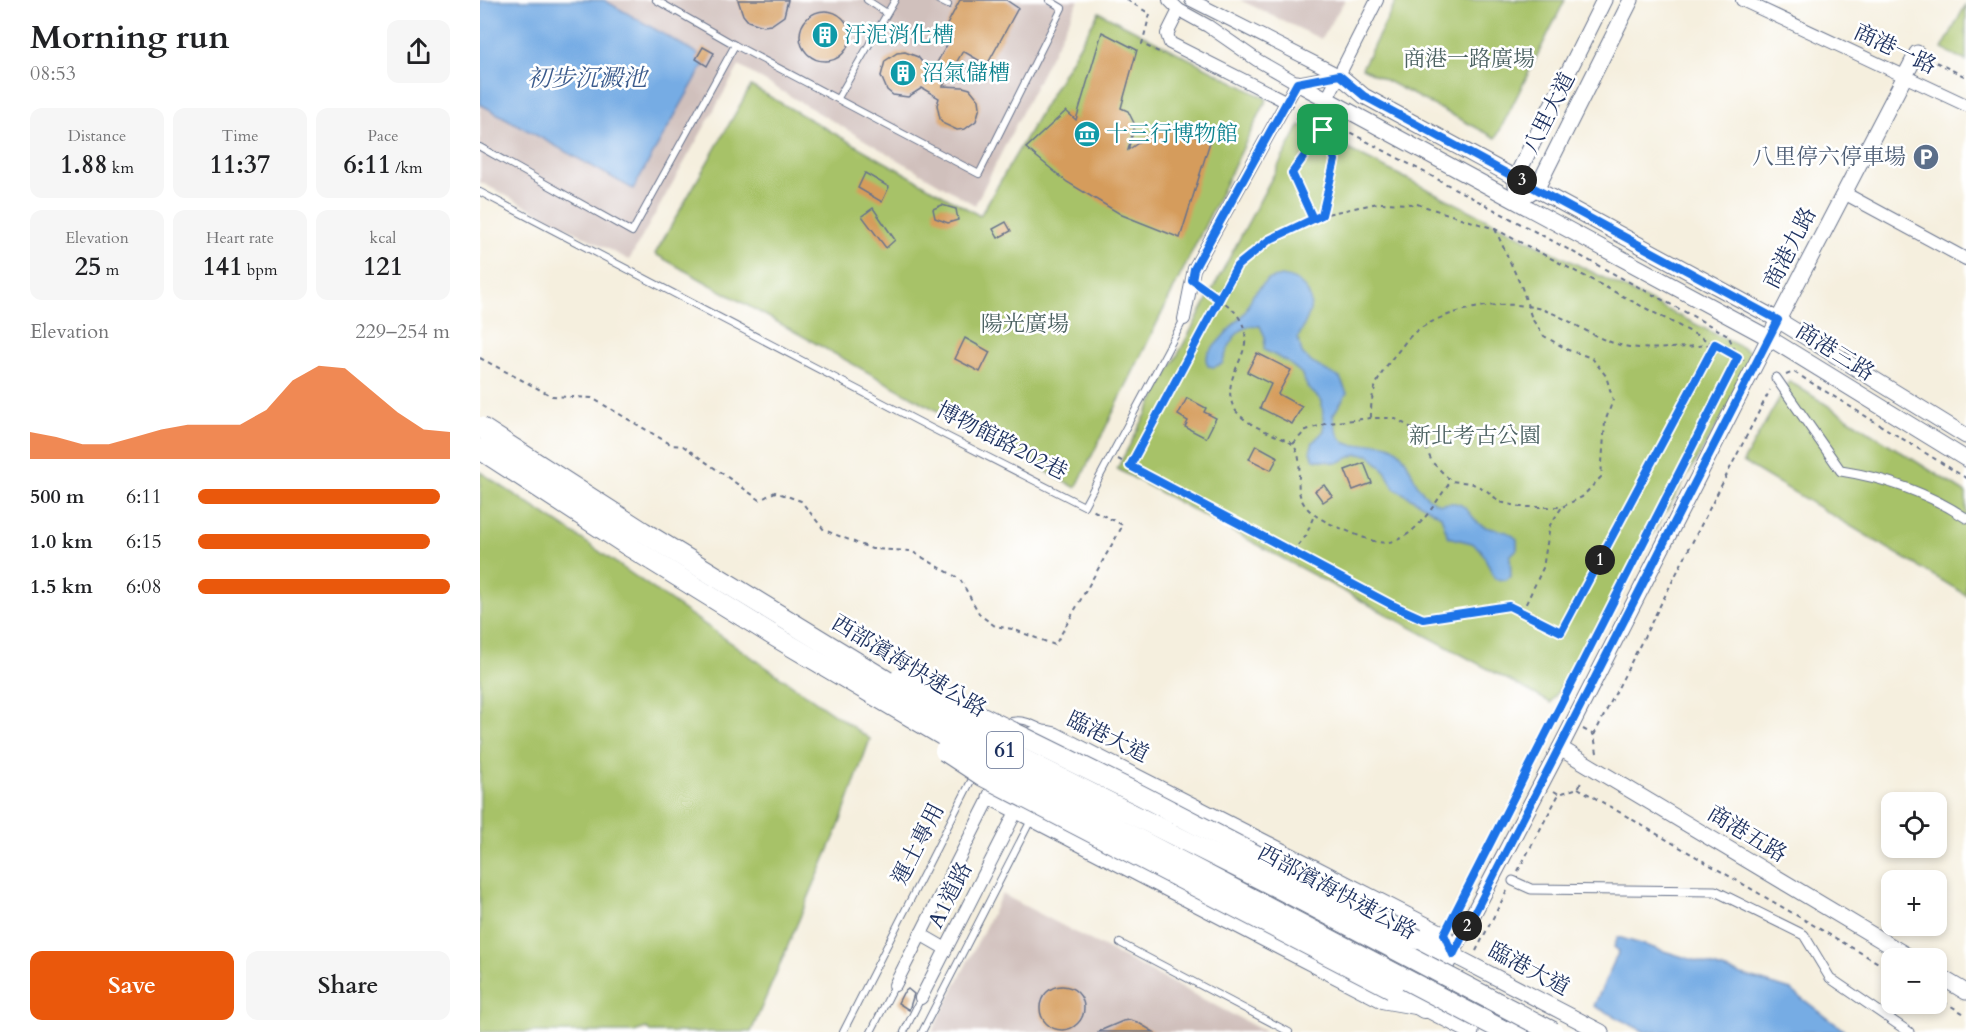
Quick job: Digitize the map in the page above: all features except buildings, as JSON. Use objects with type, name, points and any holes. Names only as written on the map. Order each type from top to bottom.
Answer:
[{"type":"highway","name":"西部濱海快速公路","points":[[480,427],[643,532],[975,735],[1261,879],[1553,1032]]},
{"type":"highway","name":"西部濱海快速公路","points":[[480,449],[776,638],[975,754],[1506,1032]]},
{"type":"highway","points":[[787,620],[1140,795],[1417,939],[1453,955]]},
{"type":"highway","points":[[776,638],[983,776],[1392,988],[1424,1008]]},
{"type":"street","points":[[1169,0],[1179,10],[1297,83],[1339,75]]},
{"type":"street","points":[[1191,0],[1339,75]]},
{"type":"street","points":[[1327,99],[1377,0]]},
{"type":"street","name":"八里大道","points":[[1517,201],[1516,177],[1604,0]]},
{"type":"street","name":"八里大道","points":[[1517,201],[1537,188],[1631,0]]},
{"type":"street","name":"商港一路","points":[[1742,0],[1966,105]]},
{"type":"street","points":[[1179,10],[1167,34],[1170,44],[1287,102]]},
{"type":"street","name":"商港九路","points":[[1424,1008],[1917,53]]},
{"type":"street","name":"商港三路","points":[[1339,75],[1364,96],[1778,320],[1966,436]]},
{"type":"street","name":"商港三路","points":[[1297,83],[1769,338],[1966,459]]},
{"type":"street","name":"博物館路202巷","points":[[1184,319],[1194,269],[1297,83]]},
{"type":"street","points":[[1844,193],[1966,259]]},
{"type":"street","points":[[1776,378],[1841,471],[1902,485],[1946,505],[1966,518]]},
{"type":"street","name":"臨港大道","points":[[990,797],[1016,747],[1025,737],[1042,732],[1055,735],[1444,934],[1453,955],[1601,1032]]},
{"type":"street","name":"商港五路","points":[[1560,748],[1894,948]]},
{"type":"street","points":[[1008,761],[1049,786],[1423,981],[1437,984],[1541,1032]]},
{"type":"street","points":[[1008,761],[1437,984],[1521,1032]]},
{"type":"street","name":"A1道路","points":[[921,998],[1034,778]]},
{"type":"street","points":[[990,797],[1384,1001],[1424,1008],[1471,1032]]},
{"type":"street","name":"A1道路","points":[[895,985],[990,797]]},
{"type":"street","points":[[1513,881],[1531,890],[1715,891],[1804,935],[1830,978],[1909,1032]]},
{"type":"street","points":[[920,934],[946,949]]},
{"type":"street","points":[[1947,981],[1966,992]]},
{"type":"lane","points":[[656,0],[735,45],[979,174],[1062,8],[1049,0]]},
{"type":"lane","points":[[867,0],[887,12]]},
{"type":"lane","points":[[838,98],[895,0]]},
{"type":"lane","points":[[938,0],[948,6]]},
{"type":"lane","points":[[480,147],[632,232],[735,45]]},
{"type":"lane","name":"博物館路202巷","points":[[480,192],[1084,506],[1184,319]]},
{"type":"lane","name":"運土專用","points":[[843,1032],[994,734],[1004,724],[1016,720],[1031,723],[1055,735]]},
{"type":"lane","points":[[922,1032],[1049,786]]},
{"type":"lane","points":[[1120,943],[1289,1032]]},
{"type":"lane","name":"A1道路","points":[[871,1032],[895,985]]},
{"type":"lane","name":"A1道路","points":[[904,1032],[921,998]]},
{"type":"path","points":[[1917,53],[1966,76]]},
{"type":"path","points":[[1322,215],[1335,160],[1323,130],[1296,119],[1308,110],[1728,335],[1738,357]]},
{"type":"path","points":[[1313,219],[1292,173],[1323,130]]},
{"type":"path","points":[[1130,466],[1237,266],[1269,240],[1313,219],[1378,203],[1417,204],[1495,229],[1738,357]]},
{"type":"path","points":[[1293,444],[1306,430],[1328,423],[1394,418],[1422,439],[1432,462],[1450,481],[1471,483],[1486,490],[1500,502],[1521,507],[1562,507],[1582,497],[1601,477],[1605,422],[1613,400],[1606,376],[1592,358],[1568,350],[1544,336],[1532,319],[1522,288],[1495,229]]},
{"type":"path","points":[[1192,280],[1237,314],[1244,328],[1245,351],[1232,376],[1229,391],[1234,408],[1244,418],[1293,444],[1300,461],[1300,498],[1314,515],[1376,542],[1396,541],[1412,532],[1450,481]]},
{"type":"path","points":[[1371,418],[1370,405],[1375,384],[1414,332],[1444,316],[1484,306],[1508,303],[1563,316],[1590,335],[1621,346],[1669,349],[1715,344]]},
{"type":"path","points":[[1111,456],[1392,605],[1423,619],[1509,606],[1561,632],[1715,344]]},
{"type":"path","points":[[1444,934],[1738,357]]},
{"type":"path","points":[[480,358],[552,396],[592,398],[672,445],[683,446],[760,500],[775,492],[801,501],[824,530],[872,549],[911,551],[960,579],[980,615],[994,626],[1012,629],[1055,645],[1123,525],[1084,506]]},
{"type":"path","points":[[1598,751],[1594,735],[1776,378],[1794,372],[1966,478]]},
{"type":"path","points":[[1522,612],[1543,568],[1550,525],[1562,507]]},
{"type":"path","points":[[1292,552],[1306,536],[1314,515]]},
{"type":"path","points":[[1478,968],[1476,950],[1559,794],[1578,788],[1881,965]]},
{"type":"path","points":[[1947,1004],[1966,1015]]},
{"type":"shaded area","points":[[480,0],[1079,0],[975,205],[739,66],[629,260],[480,182]]},
{"type":"shaded area","points":[[1240,0],[1345,0],[1321,39]]},
{"type":"shaded area","points":[[1002,894],[1266,1032],[932,1032]]},
{"type":"green space","name":"商港一路廣場","points":[[1397,0],[1565,0],[1496,138],[1362,68]]},
{"type":"green space","points":[[1966,4],[1966,61],[1942,49]]},
{"type":"green space","name":"陽光廣場","points":[[1099,12],[1267,99],[1076,488],[655,254],[751,86],[980,216]]},
{"type":"green space","name":"新北考古公園","points":[[1300,125],[1759,356],[1551,703],[1117,469]]},
{"type":"green space","points":[[1789,381],[1966,493],[1966,595],[1743,462]]},
{"type":"green space","points":[[480,472],[567,529],[870,739],[839,826],[751,1032],[650,1032],[646,1028],[634,1032],[480,1032]]},
{"type":"water","name":"初步沉澱池","points":[[480,0],[604,0],[707,59],[633,189],[480,104]]},
{"type":"water","points":[[1281,276],[1301,284],[1309,295],[1310,308],[1298,338],[1302,353],[1312,363],[1340,378],[1347,393],[1333,415],[1337,431],[1343,440],[1358,445],[1386,444],[1396,449],[1406,460],[1423,493],[1429,498],[1440,504],[1460,504],[1479,524],[1504,531],[1517,539],[1517,549],[1510,556],[1511,576],[1505,580],[1495,579],[1481,550],[1472,543],[1448,537],[1441,516],[1394,488],[1384,469],[1369,455],[1357,454],[1337,463],[1314,459],[1310,452],[1313,442],[1324,431],[1322,401],[1308,388],[1301,373],[1286,361],[1264,350],[1265,337],[1260,326],[1245,328],[1239,332],[1231,343],[1222,364],[1214,367],[1208,366],[1206,360],[1208,353],[1245,312],[1253,295],[1267,280]]},
{"type":"water","points":[[1618,937],[1791,990],[1846,1032],[1645,1032],[1594,1006],[1619,951],[1614,947]]},
{"type":"place","name":"汙泥消化槽","points":[[825,35]]},
{"type":"place","name":"沼氣儲槽","points":[[903,73]]},
{"type":"place","name":"十三行博物館","points":[[1087,134]]},
{"type":"place","name":"八里停六停車場","points":[[1926,157]]},
{"type":"route","points":[[1323,130],[1292,173],[1313,219],[1269,240],[1237,266],[1219,299],[1192,280],[1194,269],[1297,83],[1339,75],[1364,96],[1778,320],[1453,955],[1444,934],[1738,357],[1715,344],[1561,632],[1509,606],[1423,619],[1392,605],[1130,466],[1237,266],[1269,240],[1322,215],[1335,160],[1323,130]]}]
